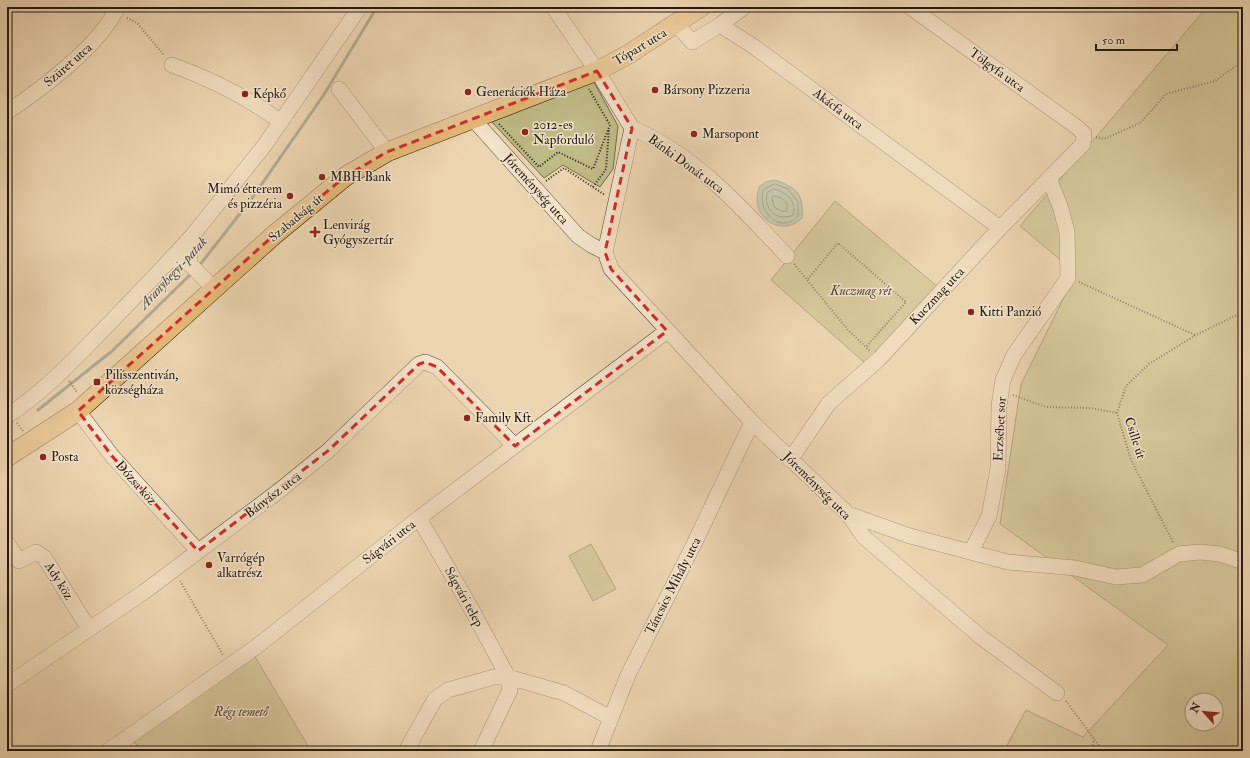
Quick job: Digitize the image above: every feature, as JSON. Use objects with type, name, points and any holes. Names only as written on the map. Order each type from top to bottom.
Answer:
[{"type":"main road","name":"Tópart utca","points":[[478,125],[597,72],[677,25],[701,7]]},
{"type":"main road","name":"Szabadság út","points":[[7,457],[78,411],[274,235],[346,176],[387,152],[478,125]]},
{"type":"street","points":[[11,419],[24,405],[62,372],[168,263],[192,236],[281,122],[360,7]]},
{"type":"street","points":[[553,7],[597,72],[632,128],[605,252]]},
{"type":"street","points":[[677,25],[692,42],[720,25],[744,7]]},
{"type":"street","name":"Tölgyfa utca","points":[[910,7],[1078,128],[1084,134]]},
{"type":"street","name":"Szüret utca","points":[[7,112],[30,97],[94,42],[117,10]]},
{"type":"street","name":"Akácfa utca","points":[[720,25],[741,33],[1000,228]]},
{"type":"street","points":[[172,65],[221,85],[244,97],[281,122]]},
{"type":"street","points":[[338,89],[387,152]]},
{"type":"street","name":"Jóreménység utca","points":[[478,125],[578,236],[591,246],[605,252],[611,269],[667,331],[752,422],[848,514],[864,537],[982,638],[1057,693]]},
{"type":"street","name":"Bánki Donát utca","points":[[632,128],[654,137],[714,181],[787,256]]},
{"type":"street","name":"Kuczmag utca","points":[[790,460],[829,403],[879,359],[1000,228],[1083,144],[1084,134]]},
{"type":"street","points":[[1049,178],[1068,232],[1068,278]]},
{"type":"street","points":[[192,236],[193,267]]},
{"type":"street","points":[[168,263],[193,267],[214,289]]},
{"type":"street","name":"Erzsébet sor","points":[[971,552],[991,509],[998,469],[999,406],[1003,380],[1014,355],[1068,278]]},
{"type":"street","name":"Ságvári utca","points":[[108,751],[256,647],[419,518],[667,331]]},
{"type":"street","name":"Bányász utca","points":[[7,685],[144,592],[280,490],[329,450],[419,364],[425,362],[437,367],[515,446]]},
{"type":"street","name":"Dózsa köz","points":[[78,411],[112,456],[198,551]]},
{"type":"street","name":"Táncsics Mihály utca","points":[[598,751],[628,675],[694,544],[752,422]]},
{"type":"street","points":[[848,514],[910,536],[1008,562],[1050,565],[1116,577],[1142,575],[1179,554],[1200,552],[1220,554],[1243,562]]},
{"type":"street","name":"Ságvári telep","points":[[419,518],[472,610],[508,677]]},
{"type":"street","name":"Ady köz","points":[[7,543],[21,562],[36,552],[44,557],[90,629]]},
{"type":"street","points":[[406,751],[430,705],[441,694],[494,677],[508,677],[564,694],[611,718]]},
{"type":"street","points":[[480,751],[510,690],[508,677]]},
{"type":"path","points":[[117,10],[137,23],[172,65]]},
{"type":"path","points":[[1084,134],[1104,138],[1140,123],[1166,94],[1215,81],[1236,66],[1243,67]]},
{"type":"path","points":[[588,88],[610,124],[606,169],[593,187]]},
{"type":"path","points":[[478,125],[505,121]]},
{"type":"path","points":[[498,123],[539,167],[540,173]]},
{"type":"path","points":[[539,167],[558,152],[593,170],[610,124]]},
{"type":"path","points":[[542,178],[543,183],[564,168],[609,197]]},
{"type":"path","points":[[808,279],[838,243],[906,302],[866,347]]},
{"type":"path","points":[[787,256],[808,279],[848,330],[879,359]]},
{"type":"path","points":[[1068,278],[1196,335]]},
{"type":"path","name":"Csille út","points":[[1179,554],[1131,460],[1117,413],[1126,386],[1149,364],[1196,335],[1243,312]]},
{"type":"path","points":[[69,381],[76,391]]},
{"type":"path","points":[[1002,391],[1046,407],[1090,408],[1117,413]]},
{"type":"path","points":[[11,419],[23,431]]},
{"type":"path","points":[[173,570],[223,653]]},
{"type":"path","points":[[1057,693],[1071,706],[1103,751]]},
{"type":"path","points":[[1091,751],[1094,739]]},
{"type":"highlighted area","points":[[597,71],[632,128],[605,252],[611,269],[667,331],[515,446],[437,367],[425,362],[419,364],[329,450],[198,551],[112,456],[78,411],[274,235],[346,176],[387,152]]},
{"type":"green space","points":[[1207,7],[1243,7],[1243,751],[1004,751],[1026,710],[1083,737],[1168,645],[1000,524],[1021,384],[1076,273],[1020,226]]},
{"type":"green space","points":[[594,82],[618,126],[613,169],[600,187],[563,165],[544,178],[492,122]]},
{"type":"green space","name":"Kuczmag rét","points":[[835,201],[938,287],[865,363],[771,280]]},
{"type":"green space","points":[[591,544],[616,589],[593,601],[569,556]]},
{"type":"green space","name":"Régi temető","points":[[254,655],[311,751],[140,751],[133,739]]},
{"type":"water","points":[[775,180],[789,186],[798,193],[802,203],[802,218],[796,223],[783,226],[770,223],[761,213],[757,204],[759,187],[766,182]]},
{"type":"waterway","name":"Aranyhegyi-patak","points":[[199,266],[250,201],[323,96],[377,7]]},
{"type":"waterway","name":"Aranyhegyi-patak","points":[[38,410],[112,351],[192,273]]},
{"type":"place","name":"Bársony Pizzeria","points":[[655,90]]},
{"type":"place","name":"Generációk Háza","points":[[468,92]]},
{"type":"place","name":"Képkő","points":[[245,94]]},
{"type":"place","name":"2012-es Napforduló","points":[[525,132]]},
{"type":"place","name":"Marsopont","points":[[694,134]]},
{"type":"place","name":"MBH Bank","points":[[322,177]]},
{"type":"place","name":"Mimó étterem és pizzéria","points":[[290,196]]},
{"type":"place","name":"Lenvirág Gyógyszertár","points":[[315,232]]},
{"type":"place","name":"Kitti Panzió","points":[[971,312]]},
{"type":"place","name":"Pilisszentiván, községháza","points":[[97,382]]},
{"type":"place","name":"Family Kft.","points":[[467,418]]},
{"type":"place","name":"Posta","points":[[43,457]]},
{"type":"place","name":"Varrógép alkatrész","points":[[209,565]]}]
